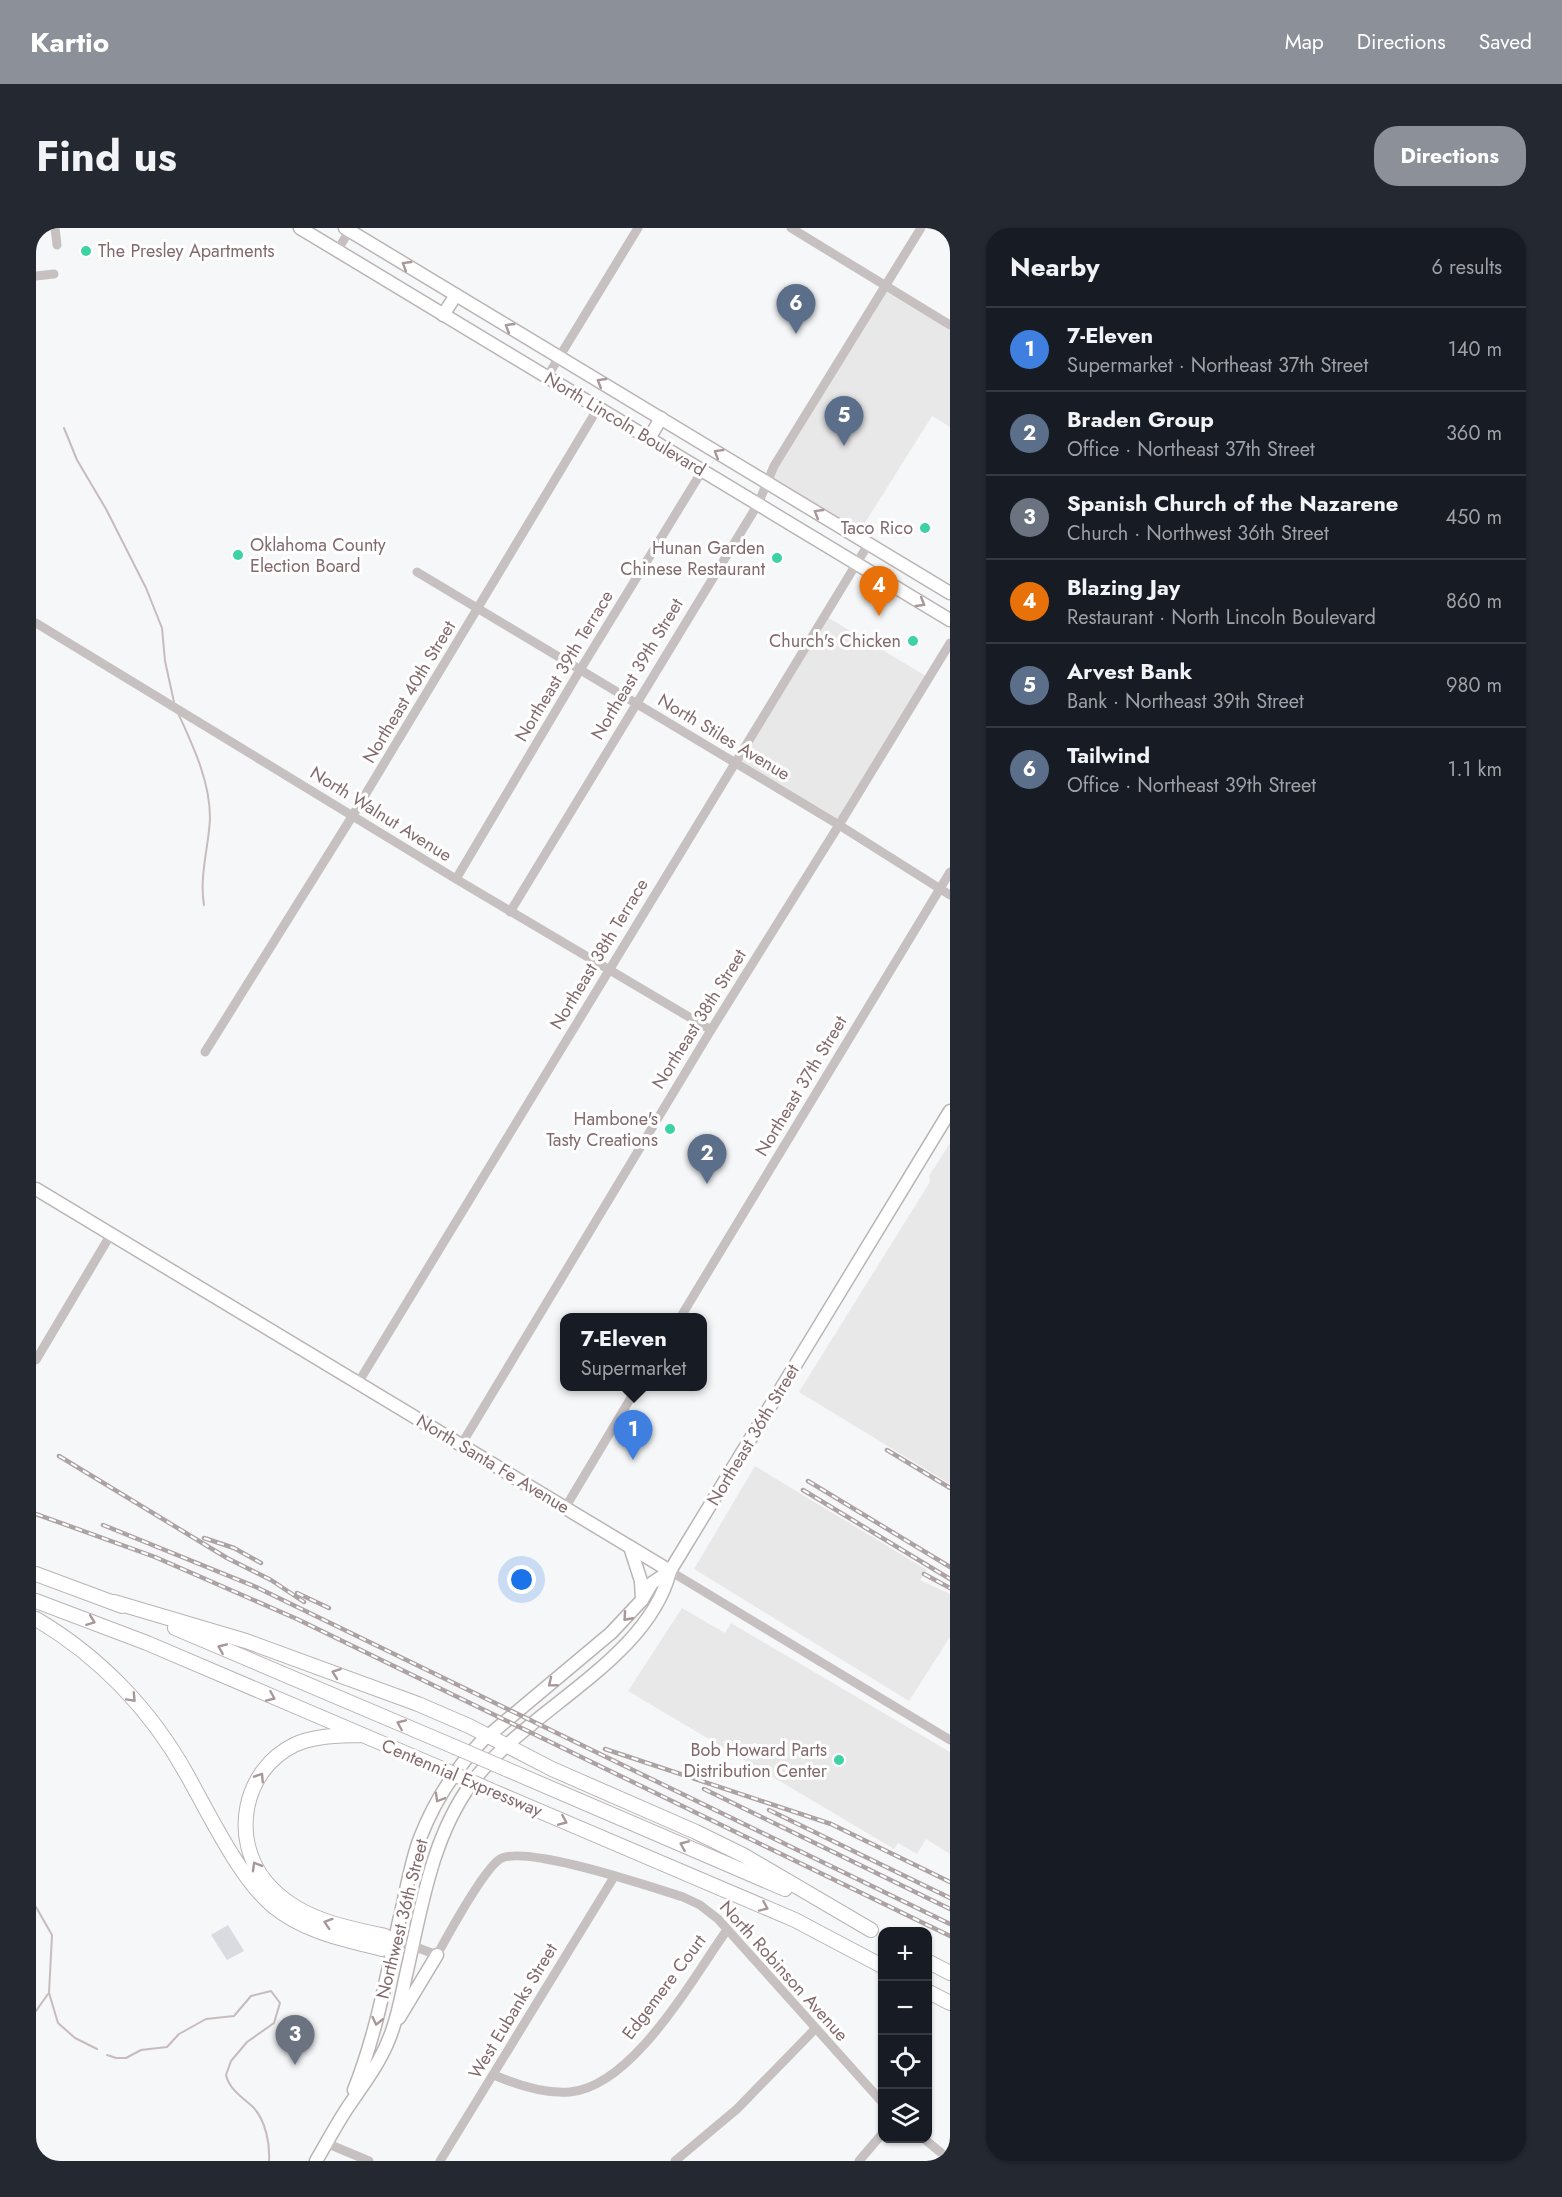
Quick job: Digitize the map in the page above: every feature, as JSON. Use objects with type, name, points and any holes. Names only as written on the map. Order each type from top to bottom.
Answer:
[{"type":"highway","name":"Centennial Expressway","points":[[36,1574],[114,1602],[455,1747],[775,1884],[877,1933]]},
{"type":"highway","name":"Centennial Expressway","points":[[36,1601],[147,1643],[786,1916],[878,1964]]},
{"type":"highway","points":[[114,1602],[257,1645],[418,1704],[552,1768],[696,1832],[877,1933]]},
{"type":"highway","points":[[36,1619],[92,1659],[114,1678],[149,1717],[176,1755],[239,1864],[260,1893],[272,1905],[301,1924],[321,1933],[382,1949],[394,1943],[385,1936],[320,1920],[290,1903],[267,1883],[251,1858],[247,1845],[245,1819],[249,1798],[258,1779],[273,1760],[282,1752],[305,1740],[362,1735]]},
{"type":"highway","points":[[932,1964],[950,1973]]},
{"type":"highway","points":[[932,1994],[950,2003]]},
{"type":"main road","name":"North Lincoln Boulevard","points":[[300,228],[950,620]]},
{"type":"main road","name":"North Lincoln Boulevard","points":[[349,229],[950,593]]},
{"type":"main road","points":[[443,315],[456,295]]},
{"type":"main road","points":[[649,439],[661,418]]},
{"type":"main road","name":"Northeast 36th Street","points":[[507,1746],[603,1666],[628,1641],[664,1591],[669,1571],[950,1111]]},
{"type":"main road","name":"North Santa Fe Avenue","points":[[36,1189],[669,1571]]},
{"type":"main road","points":[[630,1547],[641,1581],[642,1600]]},
{"type":"main road","name":"Northwest 36th Street","points":[[345,2111],[372,2040],[414,1855],[425,1825],[449,1782],[471,1752],[597,1646],[642,1600],[652,1583],[669,1571]]},
{"type":"main road","name":"Northwest 36th Street","points":[[316,2161],[345,2111],[378,2065],[394,2027],[434,1859],[444,1831],[469,1786],[507,1746]]},
{"type":"main road","points":[[394,2027],[438,1955]]},
{"type":"street","points":[[55,228],[57,245]]},
{"type":"street","points":[[547,377],[638,228]]},
{"type":"street","points":[[791,228],[950,325]]},
{"type":"street","name":"Northeast 39th Street","points":[[510,912],[758,504],[766,482],[921,228]]},
{"type":"street","points":[[337,251],[349,229]]},
{"type":"street","points":[[36,276],[54,274]]},
{"type":"street","name":"Northeast 40th Street","points":[[206,1052],[353,815],[598,408]]},
{"type":"street","name":"Northeast 39th Terrace","points":[[456,879],[702,471]]},
{"type":"street","name":"Northeast 38th Terrace","points":[[358,1383],[869,543]]},
{"type":"street","name":"North Stiles Avenue","points":[[417,572],[735,765],[839,825],[950,896]]},
{"type":"street","name":"North Walnut Avenue","points":[[36,623],[510,912],[711,1030]]},
{"type":"street","name":"Northeast 38th Street","points":[[460,1445],[711,1030],[950,643]]},
{"type":"street","name":"Northeast 37th Street","points":[[682,1313],[950,872]]},
{"type":"street","points":[[36,1360],[111,1234]]},
{"type":"street","points":[[565,1508],[635,1391]]},
{"type":"street","name":"North Santa Fe Avenue","points":[[669,1571],[950,1740]]},
{"type":"street","name":"North Robinson Avenue","points":[[438,1955],[488,1871],[506,1856],[534,1857],[692,1900],[708,1910],[727,1930],[878,2098]]},
{"type":"street","name":"West Eubanks Street","points":[[440,2161],[614,1877]]},
{"type":"street","name":"Edgemere Court","points":[[494,2075],[542,2091],[556,2092],[581,2090],[605,2079],[632,2057],[661,2025],[727,1930]]},
{"type":"street","points":[[394,1943],[412,1946],[438,1955]]},
{"type":"street","points":[[675,2161],[737,2109],[815,2029]]},
{"type":"street","points":[[860,2161],[878,2139]]},
{"type":"street","points":[[326,2143],[369,2161]]},
{"type":"street","points":[[928,2143],[950,2160]]},
{"type":"shaded area","points":[[886,292],[950,329],[950,427],[932,416],[858,534],[771,479]]},
{"type":"shaded area","points":[[827,617],[926,676],[838,821],[739,764]]},
{"type":"shaded area","points":[[950,1143],[950,1484],[799,1392],[930,1182],[929,1176]]},
{"type":"shaded area","points":[[755,1466],[927,1570],[920,1580],[950,1594],[950,1637],[909,1701],[694,1569]]},
{"type":"shaded area","name":"Bob Howard Parts Distribution Center","points":[[682,1608],[725,1633],[731,1623],[950,1752],[950,1854],[926,1839],[917,1854],[898,1843],[894,1849],[628,1691]]},
{"type":"shaded area","points":[[228,1925],[244,1951],[227,1960],[211,1935]]},
{"type":"waterway","points":[[64,428],[77,460],[106,509],[146,588],[162,628],[165,661],[174,702]]},
{"type":"waterway","points":[[178,713],[200,764],[209,804],[210,818],[203,883],[204,905]]},
{"type":"waterway","points":[[36,1907],[52,1935],[49,1993],[58,2023],[75,2038],[97,2049]]},
{"type":"waterway","points":[[107,2055],[126,2058],[141,2050],[167,2047],[179,2034],[206,2019],[234,2016],[251,1996],[271,1991],[280,2003],[274,2023],[247,2042],[231,2061],[226,2075],[233,2089],[253,2107],[261,2119],[268,2140],[269,2161]]},
{"type":"waterway","points":[[36,2011],[48,1994]]},
{"type":"railway","points":[[887,1450],[950,1488]]},
{"type":"railway","points":[[59,1456],[227,1558],[271,1580],[304,1602]]},
{"type":"railway","points":[[808,1481],[950,1567]]},
{"type":"railway","points":[[803,1490],[950,1579]]},
{"type":"railway","points":[[36,1514],[155,1557],[297,1619],[950,1936]]},
{"type":"railway","points":[[103,1525],[256,1587],[950,1924]]},
{"type":"railway","points":[[204,1538],[234,1548],[261,1563]]},
{"type":"railway","points":[[924,1574],[950,1588]]},
{"type":"railway","points":[[297,1593],[329,1608]]},
{"type":"railway","points":[[605,1749],[831,1824],[950,1882]]},
{"type":"railway","points":[[704,1789],[950,1909]]},
{"type":"railway","points":[[769,1810],[950,1898]]},
{"type":"place","name":"The Presley Apartments","points":[[86,251]]},
{"type":"place","name":"Tailwind","points":[[796,334]]},
{"type":"place","name":"Arvest Bank","points":[[844,446]]},
{"type":"place","name":"Taco Rico","points":[[925,528]]},
{"type":"place","name":"Oklahoma County Election Board","points":[[238,555]]},
{"type":"place","name":"Hunan Garden Chinese Restaurant","points":[[777,558]]},
{"type":"place","name":"Blazing Jay","points":[[879,616]]},
{"type":"place","name":"Church's Chicken","points":[[913,641]]},
{"type":"place","name":"Hambone's Tasty Creations","points":[[670,1129]]},
{"type":"place","name":"Braden Group","points":[[707,1184]]},
{"type":"place","name":"7-Eleven","points":[[633,1460]]},
{"type":"place","name":"Bob Howard Parts Distribution Center","points":[[839,1760]]},
{"type":"place","name":"Spanish Church of the Nazarene","points":[[295,2065]]}]
